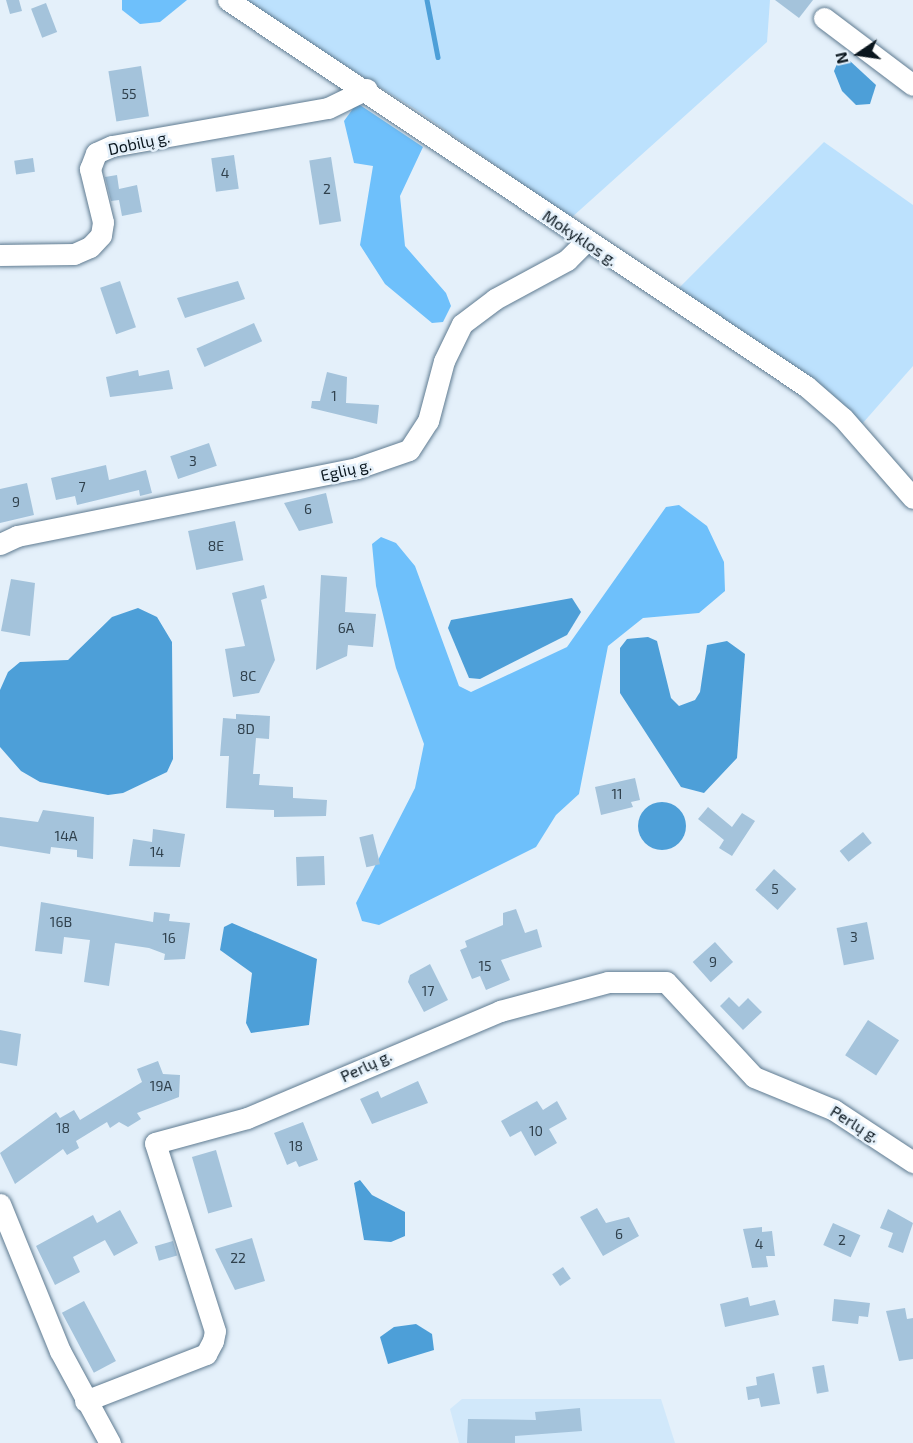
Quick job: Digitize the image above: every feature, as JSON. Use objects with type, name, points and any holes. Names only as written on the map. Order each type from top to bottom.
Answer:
[{"type":"street","name":"Mokyklos g.","points":[[228,0],[367,89],[585,242],[806,386],[843,418],[913,498]]},
{"type":"street","points":[[824,18],[913,85]]},
{"type":"street","name":"Dobilų g.","points":[[0,255],[74,254],[90,247],[101,235],[103,222],[90,169],[96,153],[112,146],[328,108],[367,89]]},
{"type":"street","name":"Eglių g.","points":[[0,544],[401,454],[420,439],[444,360],[462,324],[495,298],[567,260],[585,242]]},
{"type":"street","name":"Perlų g.","points":[[85,1401],[206,1354],[213,1341],[215,1331],[155,1143],[247,1118],[500,1011],[608,982],[666,982],[754,1077],[806,1095],[913,1162]]},
{"type":"street","points":[[4,1212],[20,1262],[85,1401],[110,1443]]},
{"type":"shaded area","points":[[122,0],[187,0],[160,22],[140,24],[122,10]]},
{"type":"shaded area","points":[[241,0],[770,0],[767,42],[571,218],[418,111]]},
{"type":"shaded area","points":[[839,59],[850,61],[876,85],[870,104],[856,105],[842,91],[834,71]]},
{"type":"shaded area","points":[[357,103],[423,147],[400,196],[405,246],[446,293],[451,306],[443,322],[432,323],[385,284],[360,245],[373,166],[354,163],[344,121]]},
{"type":"shaded area","points":[[824,142],[913,205],[913,366],[862,424],[676,291]]},
{"type":"shaded area","points":[[679,505],[707,526],[724,562],[725,591],[699,613],[643,618],[608,646],[579,794],[556,815],[536,847],[379,925],[362,921],[356,903],[415,788],[424,744],[396,668],[376,586],[372,544],[381,537],[396,543],[415,566],[459,686],[471,692],[567,647],[666,507]]},
{"type":"shaded area","points":[[572,598],[581,612],[567,635],[480,679],[469,678],[448,628],[451,620]]},
{"type":"shaded area","points":[[138,608],[157,617],[172,642],[173,759],[167,772],[123,793],[108,795],[40,782],[21,771],[0,747],[0,690],[8,672],[20,662],[68,660],[112,617]]},
{"type":"shaded area","points":[[648,637],[657,641],[671,698],[679,706],[695,700],[700,692],[707,645],[727,641],[745,654],[737,758],[704,793],[681,787],[620,693],[620,648],[627,639]]},
{"type":"shaded area","points":[[657,802],[667,802],[682,812],[686,826],[682,840],[676,846],[667,850],[657,850],[642,840],[638,831],[638,821],[648,806]]},
{"type":"shaded area","points":[[232,923],[317,959],[309,1025],[251,1033],[246,1023],[252,973],[220,950],[224,927]]},
{"type":"shaded area","points":[[360,1180],[372,1195],[405,1212],[405,1236],[391,1242],[364,1240],[354,1183]]},
{"type":"shaded area","points":[[416,1324],[432,1334],[434,1350],[388,1364],[380,1337],[394,1327]]},
{"type":"shaded area","points":[[462,1399],[661,1399],[675,1443],[459,1443],[450,1409]]},
{"type":"building","points":[[6,0],[19,0],[22,11],[10,14]]},
{"type":"building","points":[[775,0],[813,0],[799,18]]},
{"type":"building","points":[[46,3],[57,32],[42,38],[31,9]]},
{"type":"building","points":[[141,66],[149,116],[116,122],[108,71]]},
{"type":"building","points":[[234,155],[239,189],[216,192],[211,158]]},
{"type":"building","points":[[331,157],[341,221],[319,225],[309,160]]},
{"type":"building","points":[[33,158],[35,172],[16,175],[14,161]]},
{"type":"building","points":[[117,175],[119,189],[137,185],[142,212],[122,216],[119,200],[111,201],[105,177]]},
{"type":"building","points":[[120,281],[136,327],[116,334],[100,288]]},
{"type":"building","points":[[238,281],[245,299],[185,318],[177,298]]},
{"type":"building","points":[[254,323],[262,341],[205,367],[196,349]]},
{"type":"building","points":[[138,370],[139,376],[169,370],[173,389],[110,397],[106,377]]},
{"type":"building","points":[[327,372],[347,377],[346,403],[379,405],[377,424],[311,408],[312,401],[320,401]]},
{"type":"building","points":[[209,443],[217,466],[178,479],[170,456]]},
{"type":"building","points":[[106,465],[109,480],[146,470],[152,493],[140,496],[139,490],[77,505],[75,496],[56,500],[51,478]]},
{"type":"building","points":[[27,483],[34,515],[0,523],[0,489]]},
{"type":"building","points":[[326,493],[333,523],[299,531],[284,503]]},
{"type":"building","points":[[235,521],[243,560],[196,570],[188,531]]},
{"type":"building","points":[[321,575],[347,577],[345,612],[376,614],[373,647],[348,645],[347,656],[316,670]]},
{"type":"building","points":[[11,579],[35,583],[30,636],[1,631]]},
{"type":"building","points":[[264,585],[267,598],[261,600],[275,660],[259,693],[233,697],[225,649],[245,646],[232,593]]},
{"type":"building","points":[[236,714],[270,716],[269,739],[256,738],[253,774],[260,774],[259,785],[293,787],[293,798],[327,800],[326,816],[274,817],[274,810],[226,808],[229,756],[220,756],[223,718],[236,719]]},
{"type":"building","points":[[635,778],[640,800],[631,802],[633,807],[601,815],[595,787]]},
{"type":"building","points":[[708,807],[732,827],[742,813],[755,821],[732,856],[719,848],[724,840],[698,819]]},
{"type":"building","points":[[43,810],[94,817],[93,859],[77,857],[77,850],[51,847],[50,854],[0,846],[0,817],[38,822]]},
{"type":"building","points":[[153,829],[185,834],[180,867],[129,866],[133,839],[152,842]]},
{"type":"building","points":[[863,832],[872,843],[848,862],[840,851]]},
{"type":"building","points":[[373,834],[380,864],[366,867],[359,837]]},
{"type":"building","points":[[324,856],[325,885],[297,886],[296,857]]},
{"type":"building","points":[[774,869],[796,889],[778,910],[755,890]]},
{"type":"building","points":[[41,902],[153,922],[154,912],[170,914],[169,921],[190,923],[185,959],[164,960],[165,954],[149,948],[115,943],[109,986],[84,982],[90,940],[64,937],[62,954],[35,951]]},
{"type":"building","points":[[516,909],[525,933],[537,929],[542,947],[501,960],[510,980],[486,990],[480,976],[472,979],[460,950],[467,947],[465,941],[503,925],[503,913]]},
{"type":"building","points":[[867,922],[874,959],[844,965],[837,928]]},
{"type":"building","points":[[715,942],[733,962],[711,982],[693,962]]},
{"type":"building","points":[[430,964],[448,1000],[424,1012],[408,982],[410,975]]},
{"type":"building","points":[[729,997],[739,1007],[748,998],[762,1012],[743,1030],[720,1006]]},
{"type":"building","points":[[868,1020],[899,1040],[876,1075],[845,1055]]},
{"type":"building","points":[[0,1030],[21,1034],[17,1066],[0,1063]]},
{"type":"building","points":[[158,1061],[163,1074],[180,1075],[179,1097],[137,1113],[141,1119],[128,1127],[119,1122],[110,1128],[107,1122],[76,1141],[79,1148],[67,1155],[63,1149],[15,1184],[0,1153],[56,1112],[60,1118],[74,1110],[80,1120],[142,1082],[137,1069]]},
{"type":"building","points":[[418,1081],[428,1103],[372,1124],[360,1099],[378,1091],[381,1098]]},
{"type":"building","points":[[537,1101],[543,1110],[557,1101],[567,1119],[549,1129],[557,1143],[535,1156],[521,1131],[510,1137],[501,1121]]},
{"type":"building","points":[[303,1122],[318,1160],[299,1167],[296,1161],[287,1165],[274,1133]]},
{"type":"building","points":[[216,1150],[232,1207],[208,1214],[192,1157]]},
{"type":"building","points":[[597,1208],[606,1223],[629,1217],[639,1236],[603,1256],[580,1217]]},
{"type":"building","points":[[888,1209],[913,1223],[903,1253],[888,1247],[893,1233],[880,1228]]},
{"type":"building","points":[[120,1210],[138,1243],[114,1256],[105,1240],[73,1257],[80,1272],[55,1285],[36,1246],[93,1215],[97,1223]]},
{"type":"building","points":[[833,1223],[860,1235],[851,1257],[823,1245]]},
{"type":"building","points":[[762,1227],[762,1232],[772,1231],[775,1256],[766,1256],[768,1267],[752,1268],[743,1229]]},
{"type":"building","points":[[252,1238],[265,1281],[235,1290],[215,1249]]},
{"type":"building","points":[[173,1241],[177,1255],[159,1261],[155,1246]]},
{"type":"building","points":[[563,1267],[571,1279],[560,1286],[552,1274]]},
{"type":"building","points":[[748,1297],[750,1306],[775,1300],[779,1315],[725,1327],[720,1304]]},
{"type":"building","points":[[834,1299],[870,1303],[868,1317],[859,1316],[858,1324],[832,1321]]},
{"type":"building","points":[[84,1301],[116,1361],[94,1373],[62,1313]]},
{"type":"building","points":[[905,1308],[907,1319],[913,1318],[913,1359],[899,1361],[886,1311]]},
{"type":"building","points":[[824,1365],[829,1392],[817,1394],[812,1367]]},
{"type":"building","points":[[774,1373],[780,1404],[761,1407],[759,1398],[748,1400],[746,1387],[757,1385],[756,1377]]},
{"type":"building","points":[[580,1408],[582,1431],[515,1436],[515,1443],[467,1443],[468,1419],[536,1420],[535,1412]]},
{"type":"waterway","points":[[427,0],[438,57]]}]
